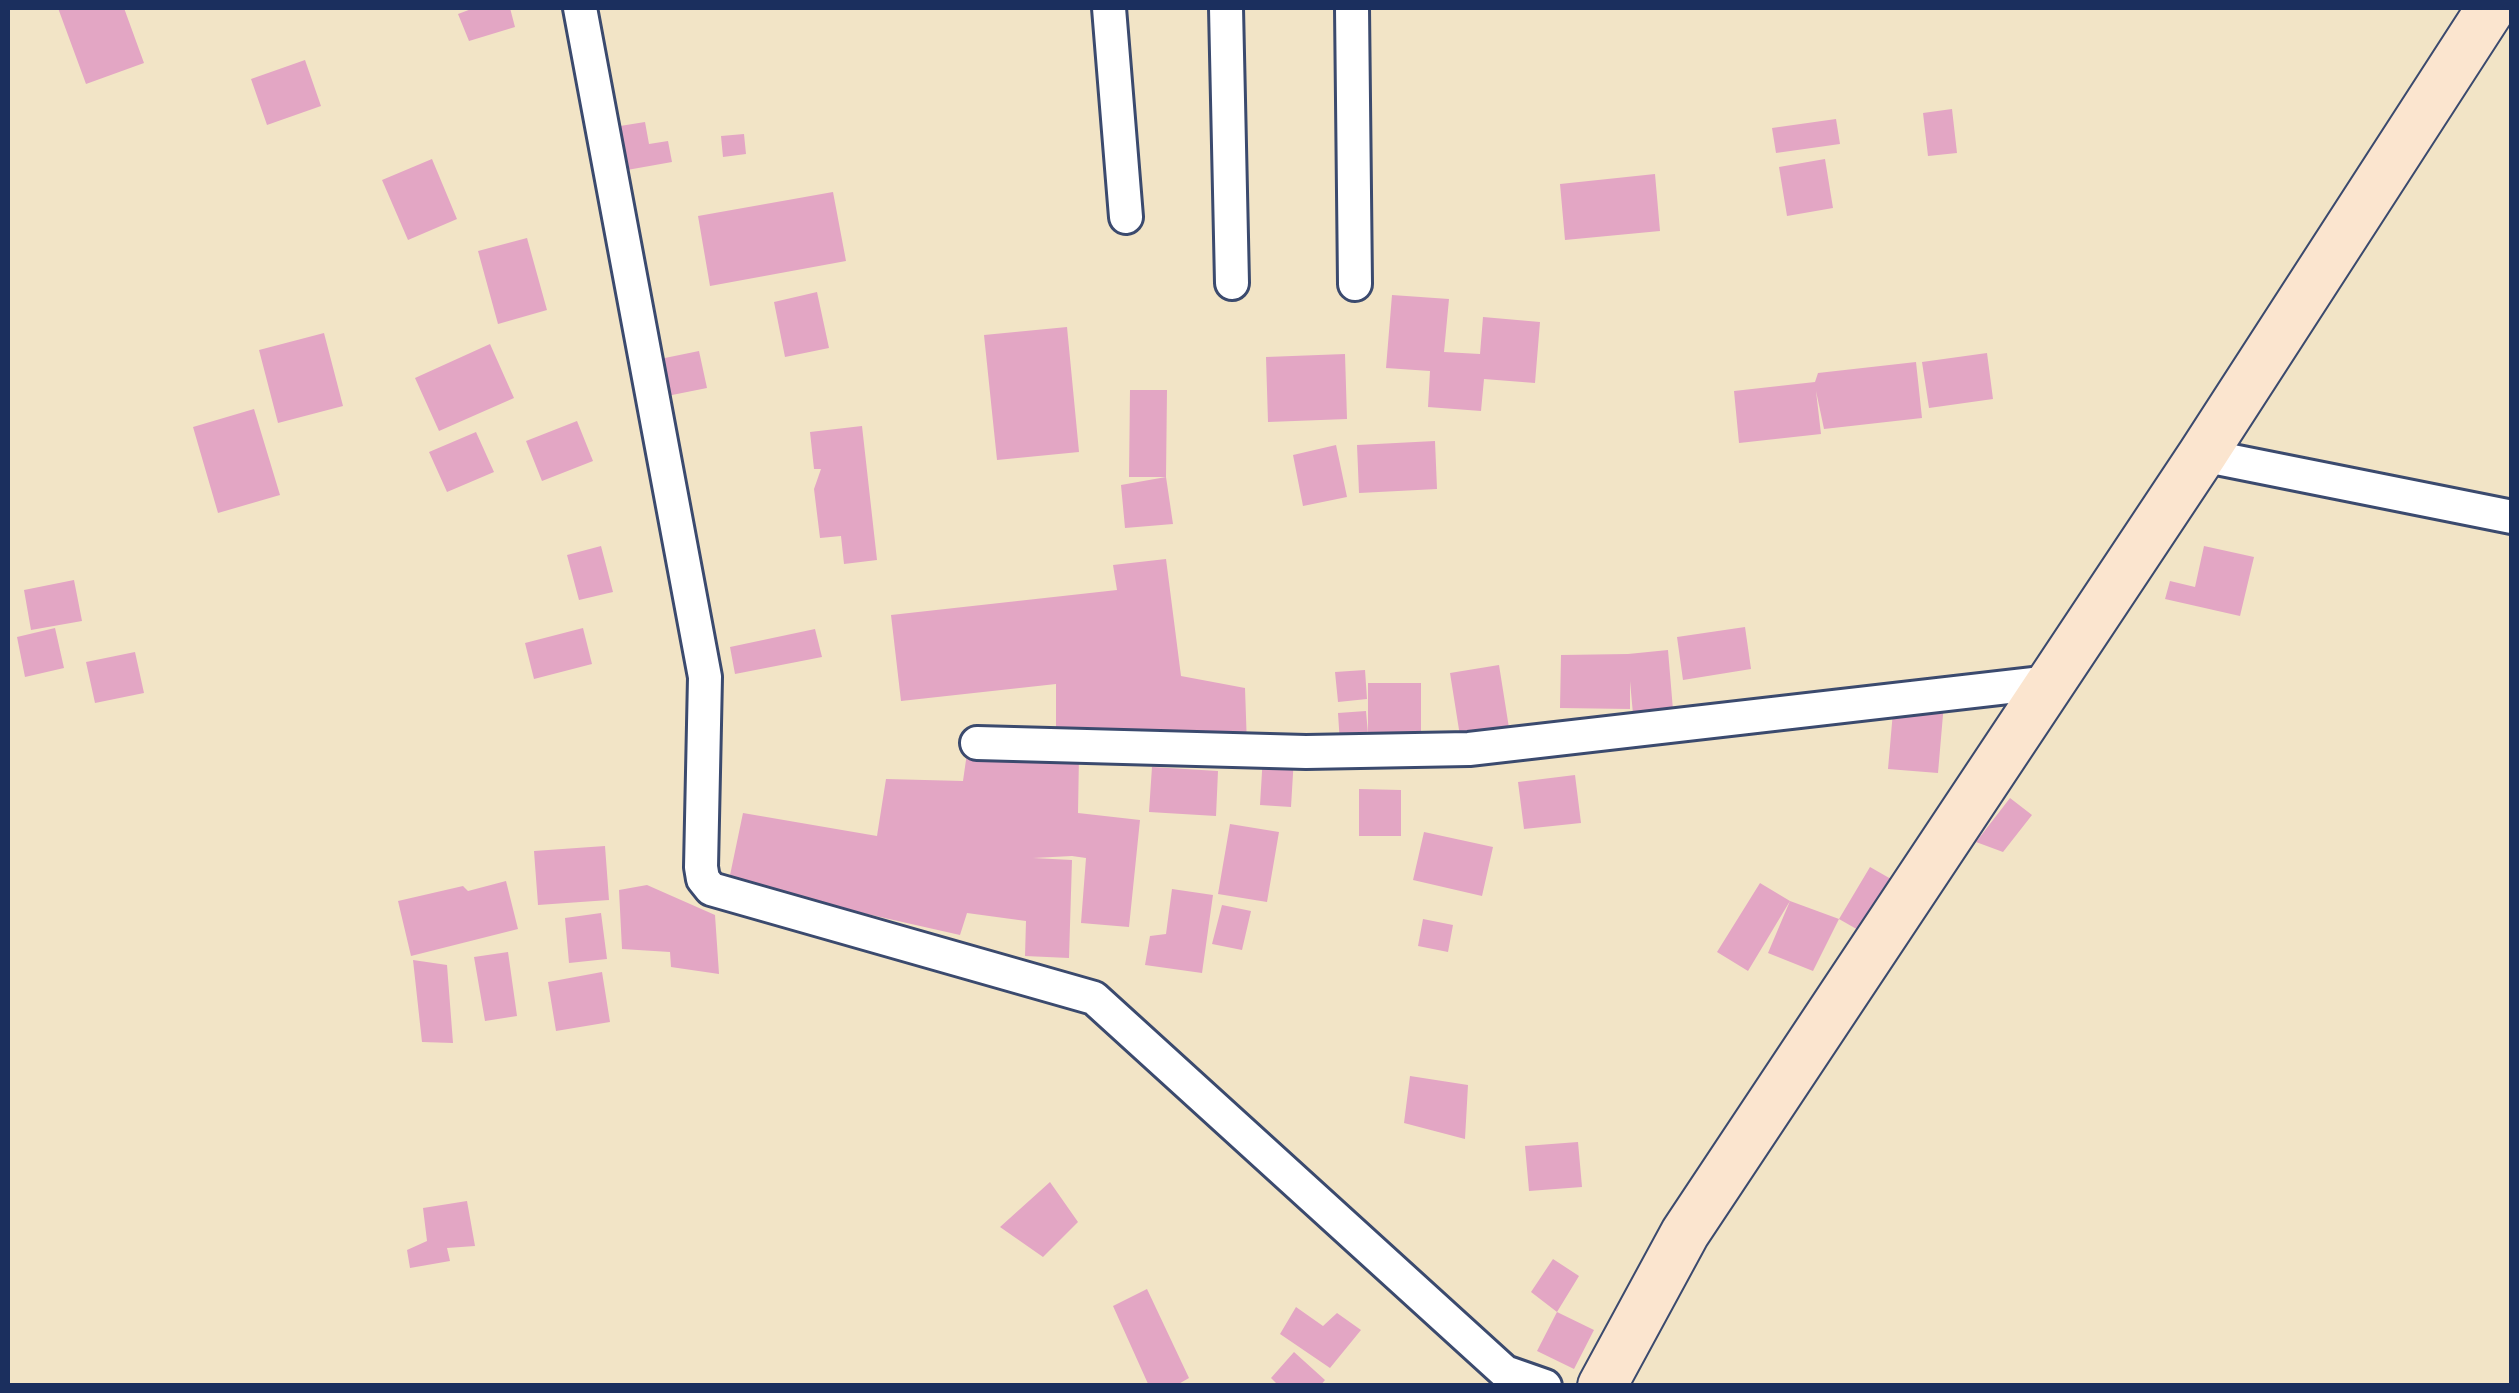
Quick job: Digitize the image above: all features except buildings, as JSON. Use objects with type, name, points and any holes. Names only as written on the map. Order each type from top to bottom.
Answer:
[{"type":"street","points":[[580,8],[705,677],[701,868],[704,880],[711,889],[1094,998],[1504,1372],[1546,1386]]},
{"type":"street","points":[[1109,8],[1126,217]]},
{"type":"street","points":[[1226,8],[1232,283]]},
{"type":"street","points":[[1352,8],[1355,284]]},
{"type":"street","points":[[1602,1386],[1686,1233],[2202,456],[2491,8]]},
{"type":"street","points":[[2202,456],[2512,517]]},
{"type":"street","points":[[977,743],[1306,752],[1470,749],[2051,682]]}]
